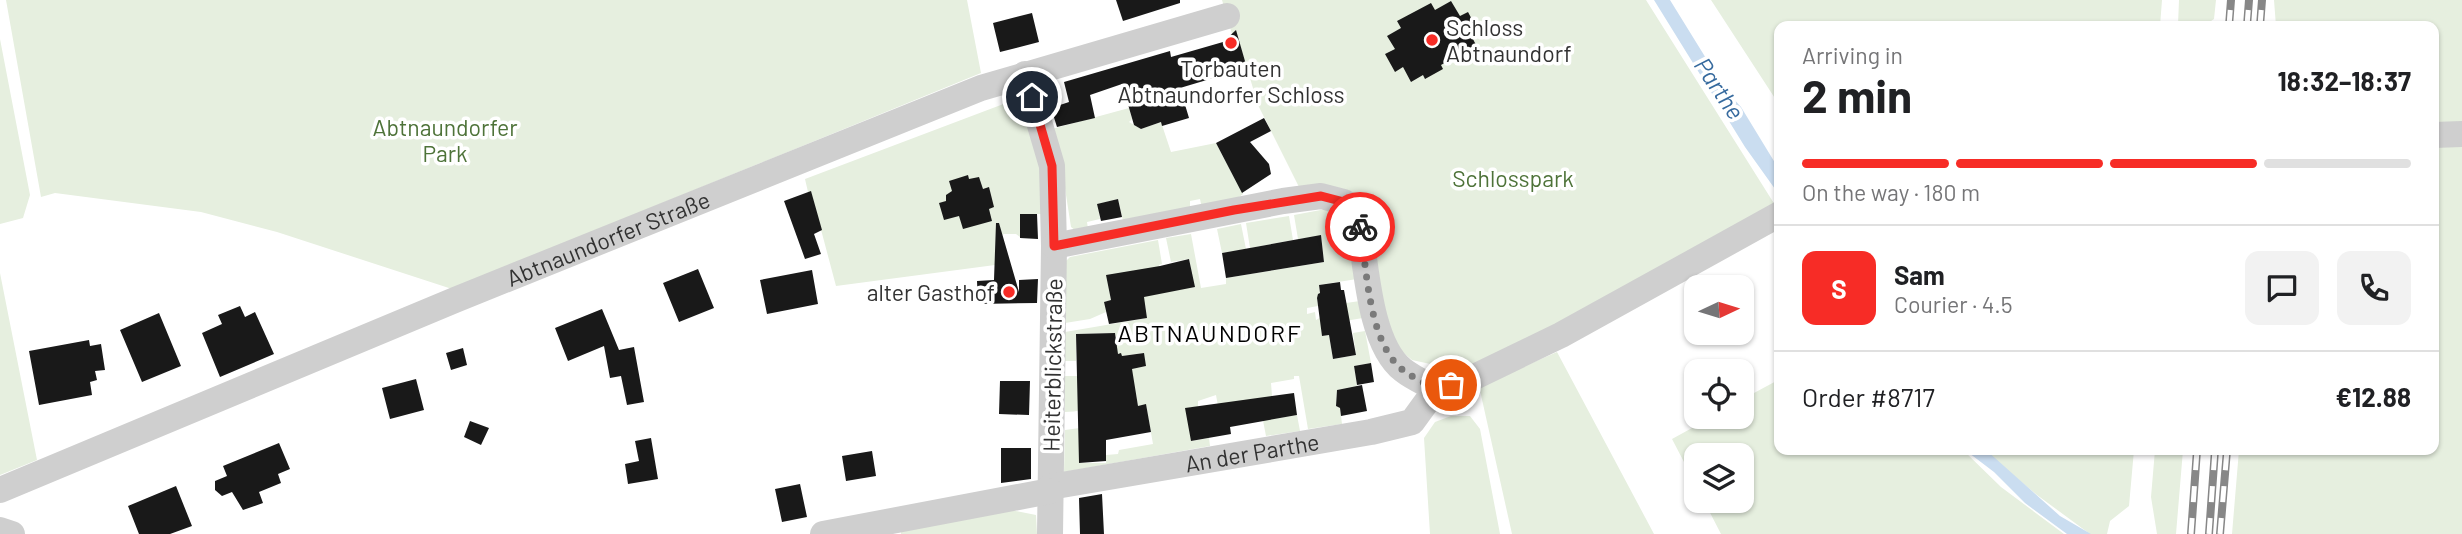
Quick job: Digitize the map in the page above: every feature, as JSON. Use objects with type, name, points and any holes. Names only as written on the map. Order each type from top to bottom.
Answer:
[{"type":"street","name":"Abtnaundorfer Straße","points":[[0,490],[455,300],[981,88],[1227,16]]},
{"type":"street","name":"Heiterblickstraße","points":[[1025,74],[1052,166],[1054,246],[1050,534]]},
{"type":"street","points":[[2439,135],[2462,134]]},
{"type":"street","points":[[1054,246],[1283,201],[1321,196],[1344,202],[1359,222],[1376,328],[1401,369],[1436,389],[1466,381],[1561,335],[1769,220]]},
{"type":"street","name":"An der Parthe","points":[[1050,489],[1402,425],[1412,422],[1436,389]]},
{"type":"street","points":[[822,534],[1050,489]]},
{"type":"street","points":[[0,530],[12,534]]},
{"type":"green space","name":"Abtnaundorfer Park","points":[[6,0],[967,0],[981,73],[452,289],[277,232],[201,212],[55,193],[41,197]]},
{"type":"green space","name":"Schlosspark","points":[[1222,0],[1646,0],[1774,206],[1462,376],[1444,367],[1412,360],[1399,349],[1385,320],[1372,229],[1301,191],[1258,105],[1238,38],[1232,34]]},
{"type":"green space","points":[[1711,0],[2162,0],[2160,21],[1774,21],[1774,97]]},
{"type":"green space","points":[[2179,0],[2216,0],[2214,19],[2211,21],[2178,21]]},
{"type":"green space","points":[[2274,0],[2462,0],[2462,126],[2439,128],[2439,21],[2276,21]]},
{"type":"green space","points":[[0,39],[30,195],[23,218],[0,224]]},
{"type":"green space","points":[[1019,98],[1041,166],[1043,214],[1020,214],[1020,237],[1016,234],[1004,234],[996,237],[995,265],[836,286],[811,192],[808,192],[805,179]]},
{"type":"green space","points":[[1129,108],[1132,119],[1129,122],[1141,129],[1161,122],[1171,152],[1216,143],[1243,194],[1234,201],[1202,209],[1200,199],[1190,201],[1190,207],[1123,221],[1118,199],[1098,204],[1100,219],[1087,222],[1088,229],[1077,232],[1071,227],[1062,169],[1052,129]]},
{"type":"green space","points":[[2462,142],[2462,534],[2232,534],[2239,455],[2439,455],[2439,143]]},
{"type":"green space","points":[[1326,209],[1336,212],[1348,226],[1357,279],[1319,285],[1318,306],[1307,308],[1307,314],[1315,312],[1316,320],[1346,303],[1360,301],[1363,318],[1321,325],[1322,336],[1329,335],[1333,359],[1356,355],[1353,333],[1365,331],[1371,363],[1354,366],[1357,386],[1337,390],[1336,406],[1340,408],[1342,424],[1308,429],[1299,376],[1294,376],[1294,379],[1271,383],[1272,396],[1269,397],[1273,419],[1297,415],[1300,431],[1266,436],[1259,400],[1218,406],[1216,395],[1198,401],[1198,408],[1190,407],[1191,441],[1209,438],[1210,446],[1064,472],[1065,430],[1123,422],[1079,438],[1079,463],[1106,463],[1106,455],[1153,444],[1146,405],[1138,406],[1136,394],[1083,410],[1065,412],[1065,376],[1096,376],[1146,366],[1143,353],[1109,355],[1108,346],[1117,345],[1115,333],[1076,334],[1076,361],[1065,361],[1065,332],[1147,318],[1145,304],[1107,275],[1111,300],[1105,302],[1106,312],[1090,319],[1065,323],[1066,261],[1070,257],[1158,240],[1162,264],[1159,265],[1165,292],[1191,269],[1189,259],[1171,262],[1166,238],[1191,234],[1201,288],[1226,284],[1226,278],[1324,262],[1321,236],[1298,239],[1294,215]]},
{"type":"green space","points":[[1289,216],[1293,240],[1250,248],[1246,223]]},
{"type":"green space","points":[[1241,224],[1246,249],[1222,253],[1217,229]]},
{"type":"green space","points":[[0,273],[37,460],[0,475]]},
{"type":"green space","points":[[1557,352],[1654,534],[1512,534],[1479,386]]},
{"type":"green space","points":[[1774,382],[1774,455],[1968,455],[2001,487],[2064,534],[1721,534],[1710,513],[1754,513],[1754,443],[1684,443],[1684,462],[1672,439],[1690,429],[1754,429],[1754,393]]},
{"type":"green space","points":[[1451,416],[1470,416],[1480,429],[1500,534],[1430,534],[1424,438],[1435,422]]},
{"type":"green space","points":[[1989,455],[2134,455],[2129,506],[2110,521],[2107,534],[2090,534]]},
{"type":"green space","points":[[2155,455],[2183,455],[2176,534],[2157,534],[2151,497]]},
{"type":"green space","points":[[1011,510],[1036,515],[1037,534],[901,534],[901,531]]},
{"type":"water","name":"Parthe","points":[[1654,0],[1670,0],[1725,89],[1741,107],[1774,161],[1774,188],[1745,147]]},
{"type":"water","points":[[1972,455],[1992,455],[2060,516],[2091,534],[2067,534],[2025,503],[1994,472]]},
{"type":"building","points":[[1116,0],[1180,0],[1180,3],[1123,21]]},
{"type":"building","name":"Schloss Abtnaundorf","points":[[1451,1],[1460,16],[1468,12],[1476,27],[1469,31],[1476,45],[1441,65],[1443,69],[1425,79],[1423,75],[1411,82],[1403,67],[1395,72],[1385,54],[1395,49],[1387,36],[1401,28],[1397,21],[1431,3],[1435,10]]},
{"type":"building","points":[[1032,13],[1039,42],[1000,52],[993,23]]},
{"type":"building","points":[[1236,30],[1247,68],[1180,88],[1189,118],[1162,126],[1161,122],[1141,129],[1134,125],[1122,84],[1090,95],[1095,118],[1057,127],[1051,108],[1069,102],[1064,82],[1170,51],[1171,57],[1223,42]]},
{"type":"building","points":[[1264,118],[1271,131],[1250,142],[1269,164],[1271,174],[1242,193],[1216,143]]},
{"type":"building","points":[[968,175],[969,179],[979,177],[983,189],[989,187],[994,207],[989,209],[992,221],[963,229],[959,216],[944,220],[939,203],[946,201],[946,195],[952,191],[949,181]]},
{"type":"building","points":[[811,191],[822,230],[814,234],[821,254],[805,259],[784,201]]},
{"type":"building","points":[[1118,199],[1122,217],[1101,221],[1097,204]]},
{"type":"building","points":[[1020,214],[1037,214],[1038,239],[1020,238]]},
{"type":"building","name":"alter Gasthof","points":[[996,223],[999,223],[1019,292],[1019,280],[1038,279],[1037,303],[978,304],[977,281],[994,280]]},
{"type":"building","points":[[1321,235],[1324,262],[1226,278],[1222,253]]},
{"type":"building","points":[[1189,259],[1195,287],[1144,297],[1147,318],[1109,324],[1104,302],[1111,300],[1106,275]]},
{"type":"building","points":[[698,269],[714,308],[679,322],[663,283]]},
{"type":"building","points":[[812,270],[818,304],[767,314],[760,280]]},
{"type":"building","points":[[1340,282],[1341,290],[1344,290],[1356,355],[1333,359],[1329,335],[1322,336],[1317,298],[1320,293],[1319,285]]},
{"type":"building","points":[[240,306],[245,317],[255,312],[274,354],[220,377],[202,333],[222,324],[218,315]]},
{"type":"building","points":[[602,309],[619,350],[634,347],[644,402],[627,405],[621,376],[610,378],[604,346],[568,361],[555,328]]},
{"type":"building","points":[[159,313],[181,366],[142,382],[120,330]]},
{"type":"building","points":[[1115,333],[1118,354],[1121,353],[1122,356],[1144,353],[1146,366],[1132,369],[1138,406],[1146,404],[1151,432],[1106,440],[1106,461],[1079,463],[1076,334]]},
{"type":"building","points":[[89,340],[90,346],[101,344],[105,370],[95,371],[97,380],[90,382],[92,395],[39,405],[29,351]]},
{"type":"building","points":[[463,348],[467,365],[451,370],[446,353]]},
{"type":"building","points":[[1371,363],[1374,382],[1357,385],[1354,366]]},
{"type":"building","points":[[416,379],[424,410],[390,419],[382,388]]},
{"type":"building","points":[[1000,381],[1030,381],[1029,415],[999,414]]},
{"type":"building","points":[[1362,385],[1367,411],[1341,416],[1340,408],[1336,406],[1337,390]]},
{"type":"building","points":[[1294,393],[1297,415],[1230,427],[1231,434],[1191,441],[1185,408]]},
{"type":"building","points":[[470,421],[489,428],[481,445],[464,437]]},
{"type":"building","points":[[651,438],[658,479],[628,484],[625,464],[639,461],[635,441]]},
{"type":"building","points":[[279,443],[290,469],[278,474],[281,483],[259,492],[263,503],[243,510],[232,492],[222,496],[215,490],[215,481],[227,476],[223,466]]},
{"type":"building","points":[[1001,448],[1031,448],[1031,479],[1001,483]]},
{"type":"building","points":[[872,451],[876,476],[846,481],[842,456]]},
{"type":"building","points":[[800,484],[807,517],[782,522],[775,489]]},
{"type":"building","points":[[176,486],[192,526],[170,534],[139,534],[128,506]]},
{"type":"building","points":[[1102,494],[1104,534],[1080,534],[1079,498]]},
{"type":"railway","points":[[2229,21],[2231,0]]},
{"type":"railway","points":[[2247,21],[2249,0]]},
{"type":"railway","points":[[2260,21],[2262,0]]},
{"type":"railway","points":[[2191,534],[2197,455]]},
{"type":"railway","points":[[2209,534],[2215,455]]},
{"type":"railway","points":[[2220,534],[2227,455]]},
{"type":"way so far","points":[[1360,227],[1376,328],[1387,349],[1401,369],[1436,389],[1451,385]]},
{"type":"place","name":"Schloss Abtnaundorf","points":[[1432,40]]},
{"type":"place","name":"Torbauten Abtnaundorfer Schloss","points":[[1231,43]]},
{"type":"place","name":"alter Gasthof","points":[[1009,292]]},
{"type":"district","name":"ABTNAUNDORF","points":[[1210,332]]},
{"type":"route","points":[[1032,97],[1052,166],[1054,246],[1234,210],[1321,196],[1344,202],[1353,211],[1360,227]]}]
